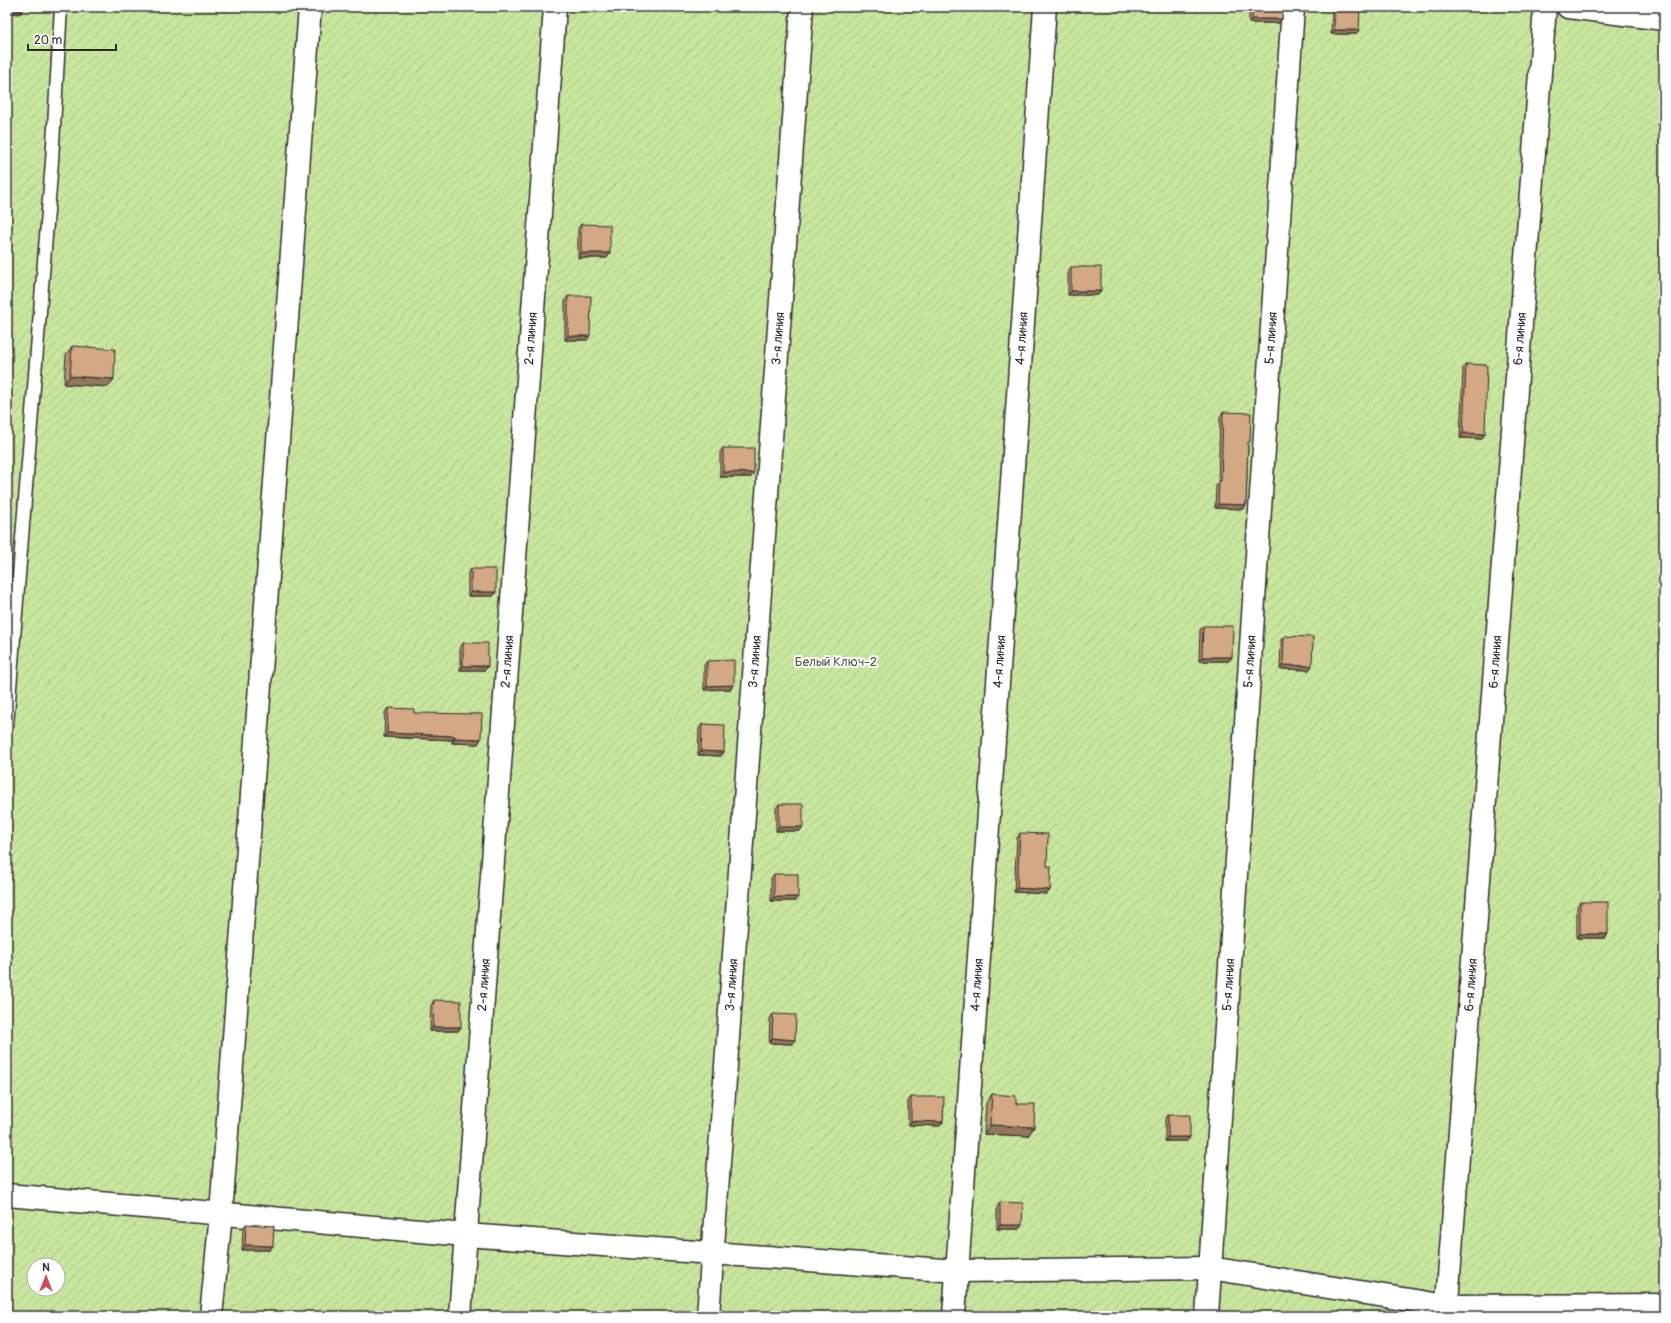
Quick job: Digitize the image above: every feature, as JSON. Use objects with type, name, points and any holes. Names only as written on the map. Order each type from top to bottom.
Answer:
[{"type":"street","points":[[210,1316],[221,1214],[310,7]]},
{"type":"street","name":"2-я линия","points":[[460,1316],[554,7]]},
{"type":"street","name":"3-я линия","points":[[708,1316],[802,7]]},
{"type":"street","name":"4-я линия","points":[[954,1316],[1045,7]]},
{"type":"street","name":"5-я линия","points":[[1207,1316],[1293,7]]},
{"type":"street","name":"6-я линия","points":[[1447,1311],[1545,7]]},
{"type":"street","points":[[1568,7],[1664,19]]},
{"type":"street","points":[[7,1195],[466,1235],[957,1270],[1210,1268],[1447,1311],[1664,1305]]},
{"type":"lane","points":[[7,726],[52,161],[61,7]]},
{"type":"green space","name":"Белый Ключ-2","points":[[7,7],[1664,7],[1664,1316],[7,1316]]},
{"type":"building","points":[[7,7],[24,7],[23,10],[7,9]]},
{"type":"building","points":[[1252,7],[1283,7],[1282,19],[1252,19]]},
{"type":"building","points":[[1335,7],[1360,7],[1359,30],[1334,30]]},
{"type":"building","points":[[581,224],[610,225],[610,253],[581,253]]},
{"type":"building","points":[[1071,267],[1101,267],[1101,291],[1071,291]]},
{"type":"building","points":[[568,296],[591,296],[590,336],[568,336]]},
{"type":"building","points":[[72,346],[115,349],[114,379],[70,376]]},
{"type":"building","points":[[1466,364],[1487,365],[1485,434],[1463,433]]},
{"type":"building","points":[[1223,412],[1251,413],[1250,442],[1248,442],[1246,505],[1218,504],[1219,481],[1221,481]]},
{"type":"building","points":[[723,448],[754,448],[754,473],[723,472]]},
{"type":"building","points":[[471,569],[496,569],[496,592],[471,592]]},
{"type":"building","points":[[1203,626],[1233,626],[1232,657],[1202,657]]},
{"type":"building","points":[[1284,636],[1313,637],[1312,666],[1283,665]]},
{"type":"building","points":[[463,643],[488,643],[488,666],[463,666]]},
{"type":"building","points":[[734,660],[734,685],[707,686],[707,661]]},
{"type":"building","points":[[388,708],[414,709],[414,713],[482,714],[481,739],[455,738],[455,736],[387,733]]},
{"type":"building","points":[[702,724],[725,725],[724,752],[701,751]]},
{"type":"building","points":[[779,804],[803,804],[803,827],[779,827]]},
{"type":"building","points":[[1020,833],[1048,834],[1047,866],[1051,866],[1050,890],[1017,888]]},
{"type":"building","points":[[774,874],[798,874],[798,897],[774,897]]},
{"type":"building","points":[[1580,902],[1608,902],[1608,934],[1580,934]]},
{"type":"building","points":[[434,1000],[461,1001],[461,1027],[433,1027]]},
{"type":"building","points":[[773,1014],[796,1015],[795,1040],[772,1038]]},
{"type":"building","points":[[992,1094],[1016,1096],[1016,1104],[1035,1104],[1034,1127],[990,1125]]},
{"type":"building","points":[[911,1097],[944,1097],[943,1122],[911,1121]]},
{"type":"building","points":[[1168,1115],[1190,1115],[1190,1137],[1168,1137]]},
{"type":"building","points":[[1000,1202],[1023,1203],[1022,1225],[1000,1225]]},
{"type":"building","points":[[246,1224],[274,1226],[273,1246],[245,1245]]}]
